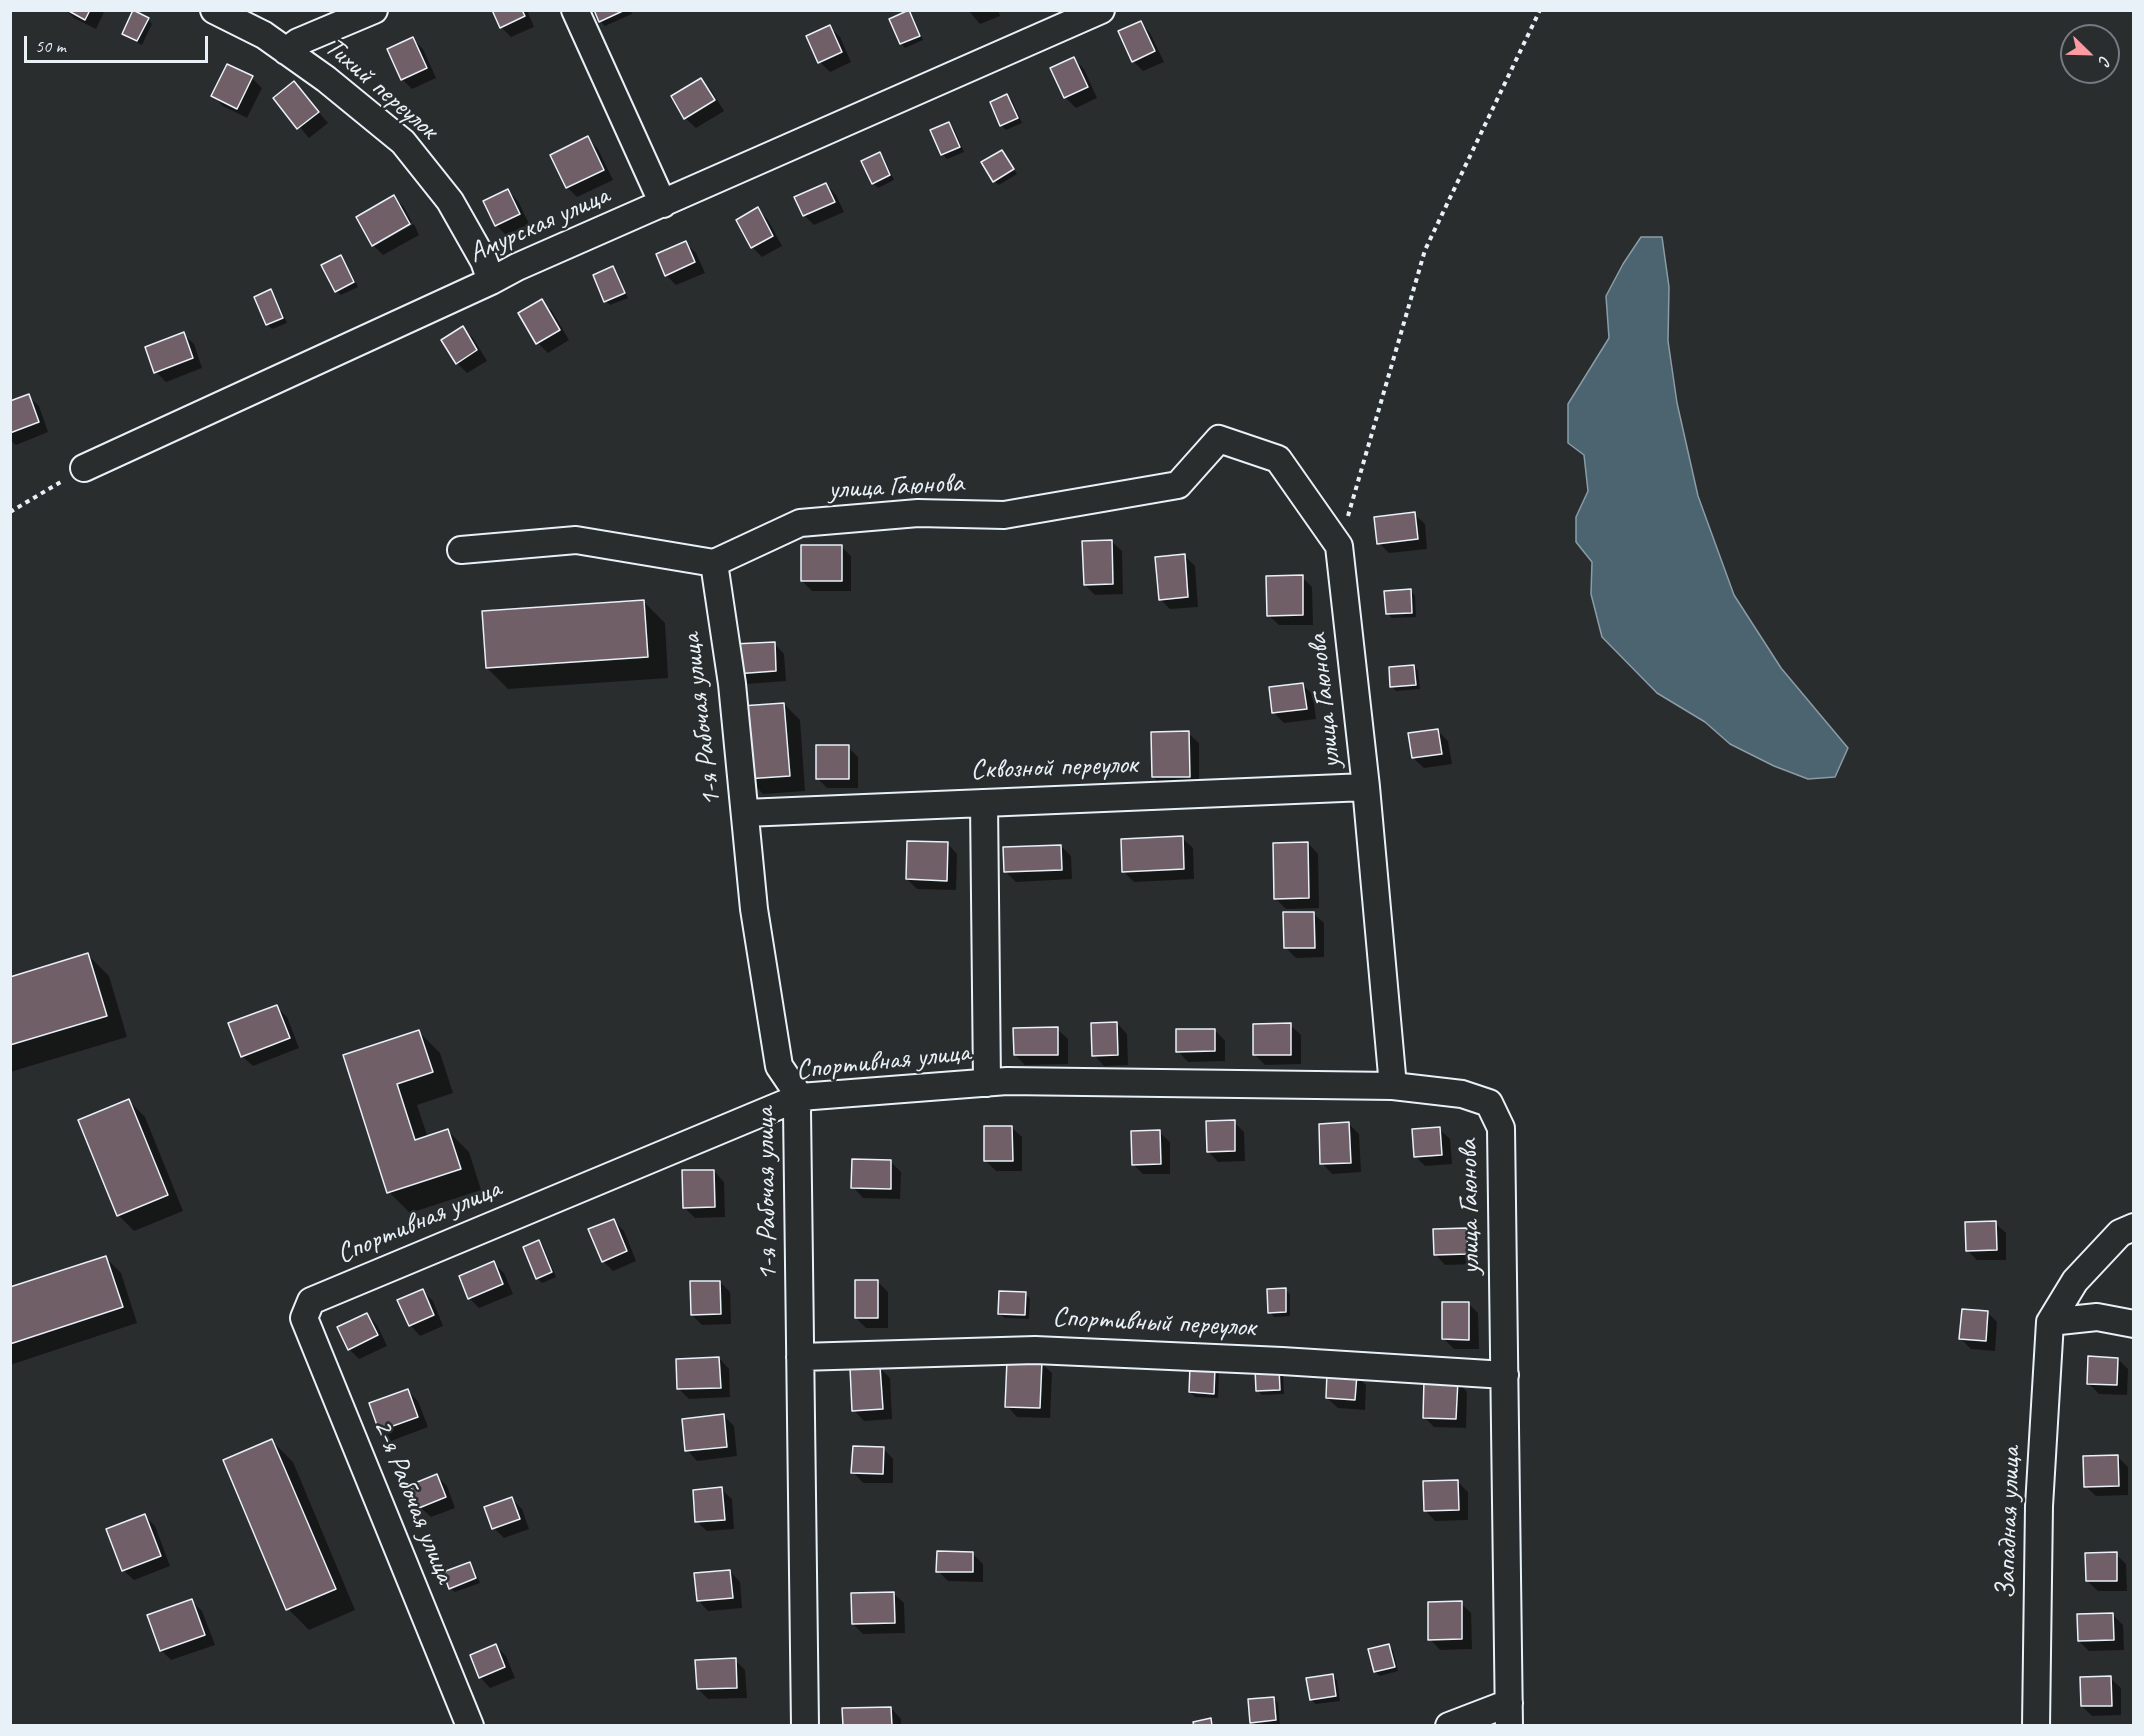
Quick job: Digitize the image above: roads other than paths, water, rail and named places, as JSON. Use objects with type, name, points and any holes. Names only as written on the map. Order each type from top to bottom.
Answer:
[{"type":"street","name":"Тихий переулок","points":[[214,10],[264,36],[286,51],[326,79],[403,142],[450,201],[484,261],[491,281]]},
{"type":"street","points":[[286,51],[298,42],[374,10]]},
{"type":"street","points":[[575,10],[663,204]]},
{"type":"street","name":"Амурская улица","points":[[84,468],[517,267],[1101,10]]},
{"type":"street","name":"улица Гаюнова","points":[[714,563],[800,524],[918,513],[1004,515],[1178,485],[1219,439],[1278,459],[1339,546],[1366,787],[1393,1086],[1462,1094],[1489,1103],[1501,1128],[1509,1714]]},
{"type":"street","points":[[461,550],[576,540],[714,563]]},
{"type":"street","name":"1-я Рабочая улица","points":[[714,563],[732,684],[754,909],[779,1066],[800,1097],[797,1110],[805,1725]]},
{"type":"street","name":"Сквозной переулок","points":[[745,813],[1366,787]]},
{"type":"street","points":[[984,802],[987,1083]]},
{"type":"street","name":"Спортивная улица","points":[[311,1301],[800,1097],[1007,1081],[1393,1086]]},
{"type":"street","points":[[2050,1322],[2074,1281],[2120,1233],[2133,1227]]},
{"type":"street","name":"2-я Рабочая улица","points":[[311,1301],[304,1318],[470,1725]]},
{"type":"street","points":[[2050,1322],[2097,1317],[2133,1324]]},
{"type":"street","name":"Западная улица","points":[[2036,1725],[2039,1506],[2050,1322]]},
{"type":"street","name":"Спортивный переулок","points":[[800,1357],[1035,1350],[1282,1361],[1505,1375]]},
{"type":"street","points":[[1449,1725],[1509,1714]]},
{"type":"water","points":[[1641,237],[1662,237],[1669,287],[1668,341],[1677,403],[1698,496],[1734,595],[1781,668],[1848,748],[1835,777],[1808,779],[1774,766],[1730,744],[1705,722],[1657,693],[1602,637],[1591,594],[1592,562],[1576,542],[1576,517],[1588,491],[1584,455],[1568,443],[1568,404],[1609,338],[1606,296]]}]
